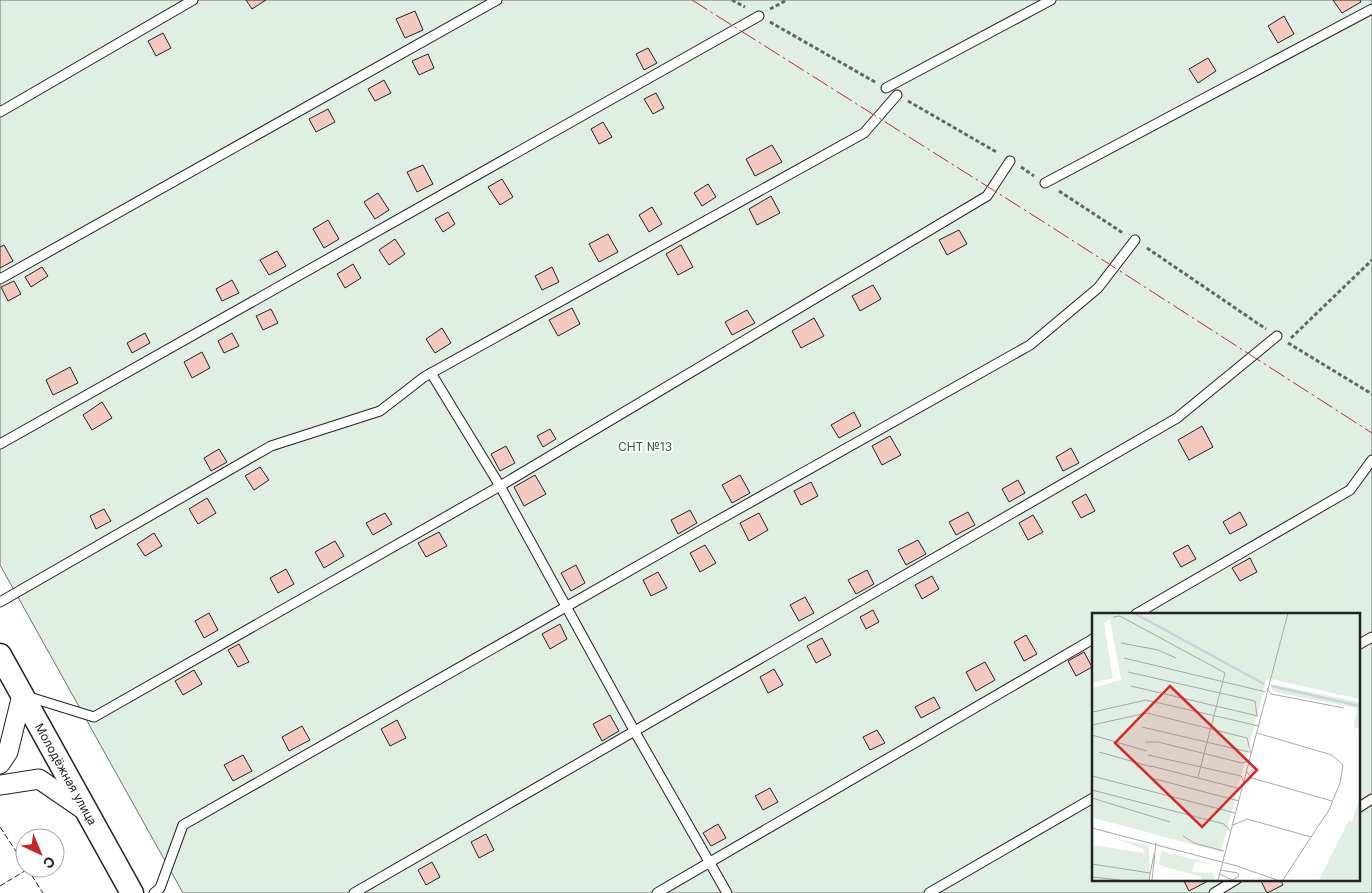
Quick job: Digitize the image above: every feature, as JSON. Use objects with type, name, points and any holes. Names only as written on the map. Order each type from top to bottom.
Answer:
[{"type":"street","name":"Молодёжная улица","points":[[0,655],[132,893]]},
{"type":"street","points":[[0,764],[8,752],[22,695]]},
{"type":"street","points":[[0,785],[39,779],[87,812]]},
{"type":"lane","points":[[0,112],[193,0]]},
{"type":"lane","points":[[0,279],[497,0]]},
{"type":"lane","points":[[886,88],[1051,0]]},
{"type":"lane","points":[[1045,182],[1372,10]]},
{"type":"lane","points":[[0,444],[759,16]]},
{"type":"lane","points":[[0,602],[271,446],[380,411],[431,373],[864,133],[897,95]]},
{"type":"lane","points":[[22,695],[94,717],[500,486],[987,196],[1010,160]]},
{"type":"lane","points":[[154,893],[160,888],[183,825],[1030,345],[1098,288],[1135,240]]},
{"type":"lane","points":[[354,893],[1177,418],[1277,336]]},
{"type":"lane","points":[[431,373],[500,486],[726,893]]},
{"type":"lane","points":[[1138,613],[1350,490],[1372,460]]},
{"type":"lane","points":[[1360,644],[1372,637]]},
{"type":"lane","points":[[657,893],[1092,640]]},
{"type":"lane","points":[[929,893],[1092,799]]},
{"type":"lane","points":[[1360,807],[1372,800]]},
{"type":"lane","points":[[1214,893],[1235,880]]},
{"type":"path","points":[[1287,342],[1372,260]]},
{"type":"green space","name":"СНТ №13","points":[[0,0],[1372,0],[1372,893],[183,893],[0,565]]},
{"type":"building","points":[[246,0],[266,0],[252,9]]},
{"type":"building","points":[[1333,0],[1360,0],[1361,2],[1342,13]]},
{"type":"building","points":[[415,11],[423,30],[405,38],[396,19]]},
{"type":"building","points":[[1284,16],[1294,34],[1278,43],[1268,26]]},
{"type":"building","points":[[163,33],[171,48],[156,56],[148,41]]},
{"type":"building","points":[[648,48],[657,63],[644,70],[636,54]]},
{"type":"building","points":[[428,54],[434,68],[419,75],[412,61]]},
{"type":"building","points":[[1208,58],[1216,71],[1198,83],[1189,69]]},
{"type":"building","points":[[384,80],[391,93],[375,101],[368,89]]},
{"type":"building","points":[[656,93],[664,108],[653,114],[644,99]]},
{"type":"building","points":[[328,109],[335,122],[316,132],[309,119]]},
{"type":"building","points":[[603,122],[612,137],[599,144],[591,129]]},
{"type":"building","points":[[772,145],[782,162],[755,176],[746,159]]},
{"type":"building","points":[[423,165],[433,184],[417,192],[407,172]]},
{"type":"building","points":[[502,179],[513,197],[500,205],[488,187]]},
{"type":"building","points":[[708,184],[716,197],[702,206],[694,193]]},
{"type":"building","points":[[378,193],[389,210],[375,219],[364,202]]},
{"type":"building","points":[[771,196],[780,213],[757,225],[749,209]]},
{"type":"building","points":[[652,207],[662,224],[649,232],[639,215]]},
{"type":"building","points":[[448,212],[455,224],[443,232],[435,219]]},
{"type":"building","points":[[328,220],[339,239],[324,248],[313,229]]},
{"type":"building","points":[[959,230],[967,244],[947,255],[939,240]]},
{"type":"building","points":[[608,234],[618,252],[599,262],[589,244]]},
{"type":"building","points":[[395,239],[405,254],[389,265],[379,250]]},
{"type":"building","points":[[4,245],[13,261],[0,268],[0,247]]},
{"type":"building","points":[[681,245],[693,267],[678,275],[666,254]]},
{"type":"building","points":[[277,251],[286,266],[269,275],[260,260]]},
{"type":"building","points":[[353,264],[361,278],[345,288],[337,274]]},
{"type":"building","points":[[42,267],[48,276],[31,287],[25,277]]},
{"type":"building","points":[[552,267],[559,282],[542,290],[535,276]]},
{"type":"building","points":[[232,280],[239,293],[222,301],[216,289]]},
{"type":"building","points":[[14,281],[21,294],[8,301],[1,287]]},
{"type":"building","points":[[873,285],[881,299],[860,311],[852,296]]},
{"type":"building","points":[[572,308],[580,324],[558,336],[549,320]]},
{"type":"building","points":[[271,309],[278,323],[263,330],[256,316]]},
{"type":"building","points":[[747,310],[755,323],[732,335],[725,322]]},
{"type":"building","points":[[814,318],[824,336],[801,348],[792,331]]},
{"type":"building","points":[[442,328],[451,343],[435,353],[426,339]]},
{"type":"building","points":[[145,333],[150,343],[132,353],[127,343]]},
{"type":"building","points":[[232,333],[239,346],[224,353],[218,341]]},
{"type":"building","points":[[202,352],[210,368],[192,378],[184,362]]},
{"type":"building","points":[[70,367],[78,383],[53,395],[46,380]]},
{"type":"building","points":[[102,402],[112,418],[92,430],[83,415]]},
{"type":"building","points":[[854,412],[861,426],[839,438],[831,425]]},
{"type":"building","points":[[1202,426],[1213,447],[1189,460],[1178,440]]},
{"type":"building","points":[[550,429],[556,439],[543,447],[537,436]]},
{"type":"building","points":[[890,436],[901,455],[882,465],[872,446]]},
{"type":"building","points":[[506,446],[515,463],[500,471],[491,454]]},
{"type":"building","points":[[1071,448],[1079,463],[1063,471],[1056,457]]},
{"type":"building","points":[[219,449],[227,462],[211,471],[204,458]]},
{"type":"building","points":[[260,467],[269,480],[254,490],[245,476]]},
{"type":"building","points":[[535,475],[546,494],[524,506],[514,487]]},
{"type":"building","points":[[740,475],[750,493],[732,503],[722,485]]},
{"type":"building","points":[[1018,480],[1025,493],[1009,502],[1002,489]]},
{"type":"building","points":[[811,482],[818,496],[801,505],[794,491]]},
{"type":"building","points":[[1086,494],[1095,511],[1081,518],[1072,502]]},
{"type":"building","points":[[207,498],[216,513],[198,524],[189,509]]},
{"type":"building","points":[[104,509],[111,521],[96,529],[90,516]]},
{"type":"building","points":[[690,510],[697,523],[678,534],[671,520]]},
{"type":"building","points":[[968,512],[975,525],[956,535],[949,522]]},
{"type":"building","points":[[1240,512],[1247,525],[1230,534],[1223,522]]},
{"type":"building","points":[[385,513],[392,524],[373,535],[366,523]]},
{"type":"building","points":[[759,513],[768,530],[749,541],[740,523]]},
{"type":"building","points":[[1033,515],[1043,532],[1028,540],[1019,523]]},
{"type":"building","points":[[439,532],[447,546],[426,557],[418,543]]},
{"type":"building","points":[[154,533],[162,546],[145,556],[137,544]]},
{"type":"building","points":[[918,540],[926,554],[906,565],[898,550]]},
{"type":"building","points":[[335,541],[344,556],[324,568],[315,552]]},
{"type":"building","points":[[705,545],[716,563],[700,572],[690,553]]},
{"type":"building","points":[[1188,545],[1196,559],[1181,567],[1173,553]]},
{"type":"building","points":[[1250,558],[1257,572],[1240,581],[1232,568]]},
{"type":"building","points":[[576,565],[585,583],[571,591],[561,573]]},
{"type":"building","points":[[286,569],[294,584],[278,593],[270,578]]},
{"type":"building","points":[[867,570],[874,584],[856,594],[848,580]]},
{"type":"building","points":[[658,572],[667,588],[651,596],[643,580]]},
{"type":"building","points":[[932,576],[939,589],[922,599],[915,585]]},
{"type":"building","points":[[805,597],[814,613],[799,621],[790,605]]},
{"type":"building","points":[[873,610],[879,622],[866,629],[860,617]]},
{"type":"building","points":[[209,613],[218,630],[204,638],[195,621]]},
{"type":"building","points":[[560,624],[567,639],[550,649],[542,634]]},
{"type":"building","points":[[1026,635],[1037,654],[1024,661],[1014,642]]},
{"type":"building","points":[[822,638],[831,655],[816,663],[807,646]]},
{"type":"building","points":[[239,644],[249,662],[238,667],[228,650]]},
{"type":"building","points":[[1084,652],[1092,667],[1076,676],[1068,661]]},
{"type":"building","points":[[985,662],[995,680],[976,691],[966,672]]},
{"type":"building","points":[[774,669],[783,685],[768,693],[760,677]]},
{"type":"building","points":[[194,670],[202,684],[183,695],[175,681]]},
{"type":"building","points":[[934,697],[940,708],[921,718],[915,707]]},
{"type":"building","points":[[610,715],[619,731],[602,741],[593,724]]},
{"type":"building","points":[[397,720],[406,738],[390,746],[381,729]]},
{"type":"building","points":[[302,726],[310,740],[289,751],[282,737]]},
{"type":"building","points":[[877,730],[885,743],[870,750],[863,737]]},
{"type":"building","points":[[243,755],[252,771],[233,781],[224,765]]},
{"type":"building","points":[[770,788],[778,802],[763,810],[755,796]]},
{"type":"building","points":[[718,824],[726,838],[711,846],[703,833]]},
{"type":"building","points":[[486,834],[494,850],[479,858],[471,842]]},
{"type":"building","points":[[432,862],[440,877],[426,885],[418,870]]},
{"type":"building","points":[[1184,880],[1208,880],[1208,881],[1189,891]]},
{"type":"building","points":[[1260,880],[1280,880],[1283,885],[1267,893]]},
{"type":"fence","points":[[0,827],[15,850]]},
{"type":"fence","points":[[0,886],[15,877]]},
{"type":"fence","points":[[33,878],[43,893]]},
{"type":"power","points":[[692,0],[1039,219],[1372,433]]}]
